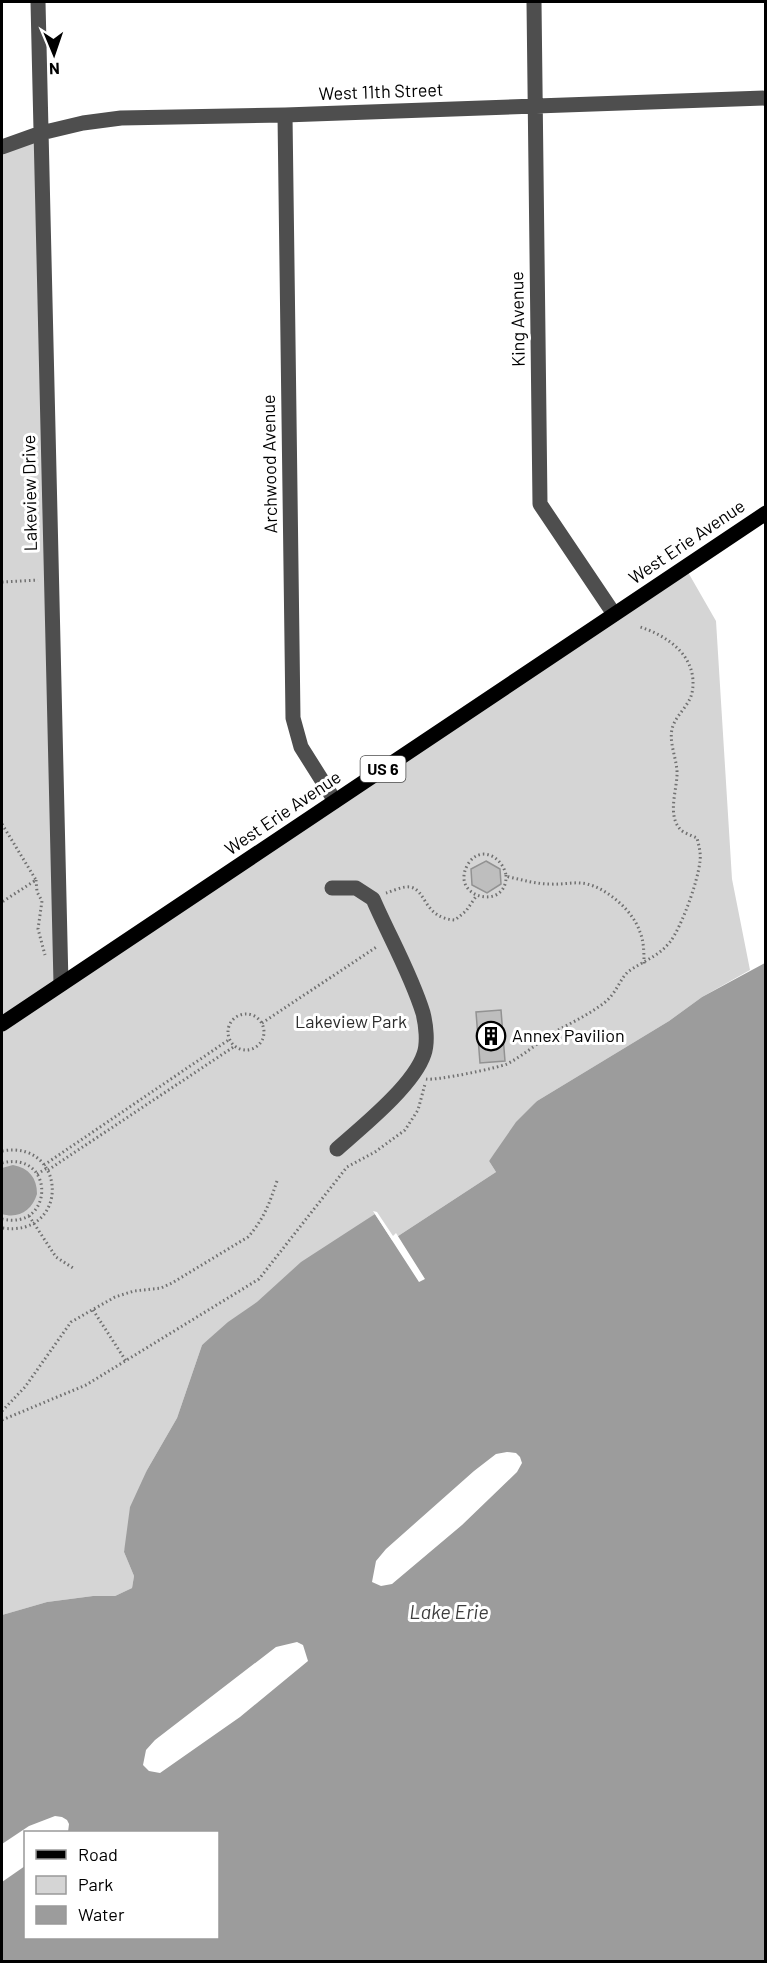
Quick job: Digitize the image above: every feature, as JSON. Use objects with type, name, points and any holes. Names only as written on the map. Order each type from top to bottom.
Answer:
[{"type":"main road","name":"West Erie Avenue","points":[[2,1024],[614,614],[764,517]]},
{"type":"street","name":"Lakeview Drive","points":[[38,2],[62,984]]},
{"type":"street","name":"King Avenue","points":[[534,2],[540,504],[614,614]]},
{"type":"street","name":"West 11th Street","points":[[2,147],[41,133],[82,123],[121,118],[285,115],[765,98]]},
{"type":"street","name":"Archwood Avenue","points":[[285,115],[293,718],[301,747],[335,801]]},
{"type":"street","points":[[332,888],[356,888],[373,899],[423,1015],[427,1041],[421,1075],[337,1149]]},
{"type":"path","points":[[2,582],[52,579]]},
{"type":"path","points":[[2,1420],[87,1385],[259,1279],[347,1167],[375,1152],[405,1130],[418,1110],[421,1075],[448,1078],[504,1065],[602,1005],[615,993],[628,972],[657,956],[669,942],[679,926],[700,861],[697,838],[681,830],[675,818],[674,807],[677,774],[672,730],[677,717],[692,694],[692,670],[682,652],[669,641],[657,632],[640,627]]},
{"type":"path","points":[[2,824],[36,879],[37,892],[42,901],[38,934],[45,957]]},
{"type":"path","points":[[483,855],[497,858],[502,863],[506,875],[502,889],[493,897],[483,898],[468,888],[465,877],[468,865],[475,857],[483,855]]},
{"type":"path","points":[[506,875],[549,885],[568,882],[589,884],[619,902],[640,931],[644,945],[644,964]]},
{"type":"path","points":[[2,902],[36,879]]},
{"type":"path","points":[[373,899],[408,887],[416,889],[431,910],[442,919],[455,920],[466,911],[477,895]]},
{"type":"path","points":[[262,1023],[371,950],[391,940]]},
{"type":"path","points":[[240,1015],[253,1015],[262,1023],[264,1035],[258,1045],[248,1050],[236,1046],[230,1039],[229,1027],[240,1015]]},
{"type":"path","points":[[38,1174],[93,1131],[230,1039]]},
{"type":"path","points":[[46,1167],[97,1137],[236,1046]]},
{"type":"path","points":[[177,1075],[181,1082]]},
{"type":"path","points":[[133,1105],[137,1111]]},
{"type":"path","points":[[93,1131],[97,1137]]},
{"type":"path","points":[[2,1150],[15,1149],[28,1152],[39,1159],[46,1167],[52,1181],[53,1195],[48,1209],[40,1219],[28,1227],[14,1230],[2,1228]]},
{"type":"path","points":[[2,1163],[21,1162],[38,1174],[42,1183],[40,1202],[29,1216],[20,1221],[2,1220]]},
{"type":"path","points":[[2,1412],[25,1387],[72,1322],[115,1297],[172,1284],[248,1237],[268,1209],[277,1181]]},
{"type":"path","points":[[29,1216],[56,1257],[73,1268]]},
{"type":"path","points":[[93,1310],[126,1360]]},
{"type":"green space","name":"Lakeview Park","points":[[41,133],[62,984],[685,567],[716,621],[732,879],[750,970],[702,997],[669,1021],[537,1101],[489,1161],[496,1172],[392,1240],[375,1214],[202,1345],[177,1418],[147,1470],[124,1552],[134,1576],[132,1588],[115,1596],[93,1596],[47,1602],[2,1615],[2,147]]},
{"type":"water","name":"Lake Erie","points":[[765,963],[765,1961],[2,1962],[2,1615],[47,1602],[93,1596],[115,1596],[132,1588],[134,1576],[124,1552],[130,1507],[147,1470],[177,1418],[202,1345],[228,1322],[257,1302],[301,1262],[375,1214],[392,1240],[496,1172],[489,1161],[516,1122],[537,1101],[669,1021],[702,997]]},
{"type":"water","points":[[13,1165],[28,1171],[36,1183],[37,1194],[32,1205],[24,1212],[8,1215],[2,1214],[2,1168]]},
{"type":"pier","points":[[373,1211],[377,1212],[393,1236],[396,1233],[425,1279],[419,1282]]},
{"type":"pier","points":[[516,1453],[520,1457],[522,1463],[517,1472],[462,1525],[392,1584],[381,1586],[372,1582],[376,1561],[386,1549],[474,1471],[496,1454]]},
{"type":"pier","points":[[297,1642],[303,1645],[308,1661],[240,1717],[160,1773],[149,1771],[143,1765],[146,1750],[155,1740],[276,1647]]},
{"type":"pier","points":[[55,1816],[62,1817],[69,1824],[68,1831],[24,1831],[24,1867],[2,1882],[2,1844],[29,1826]]},
{"type":"building","points":[[486,861],[500,869],[501,884],[487,893],[472,885],[471,869]]},
{"type":"building","name":"Annex Pavilion","points":[[501,1010],[505,1061],[480,1063],[476,1012]]},
{"type":"place","name":"Annex Pavilion","points":[[491,1036]]}]
